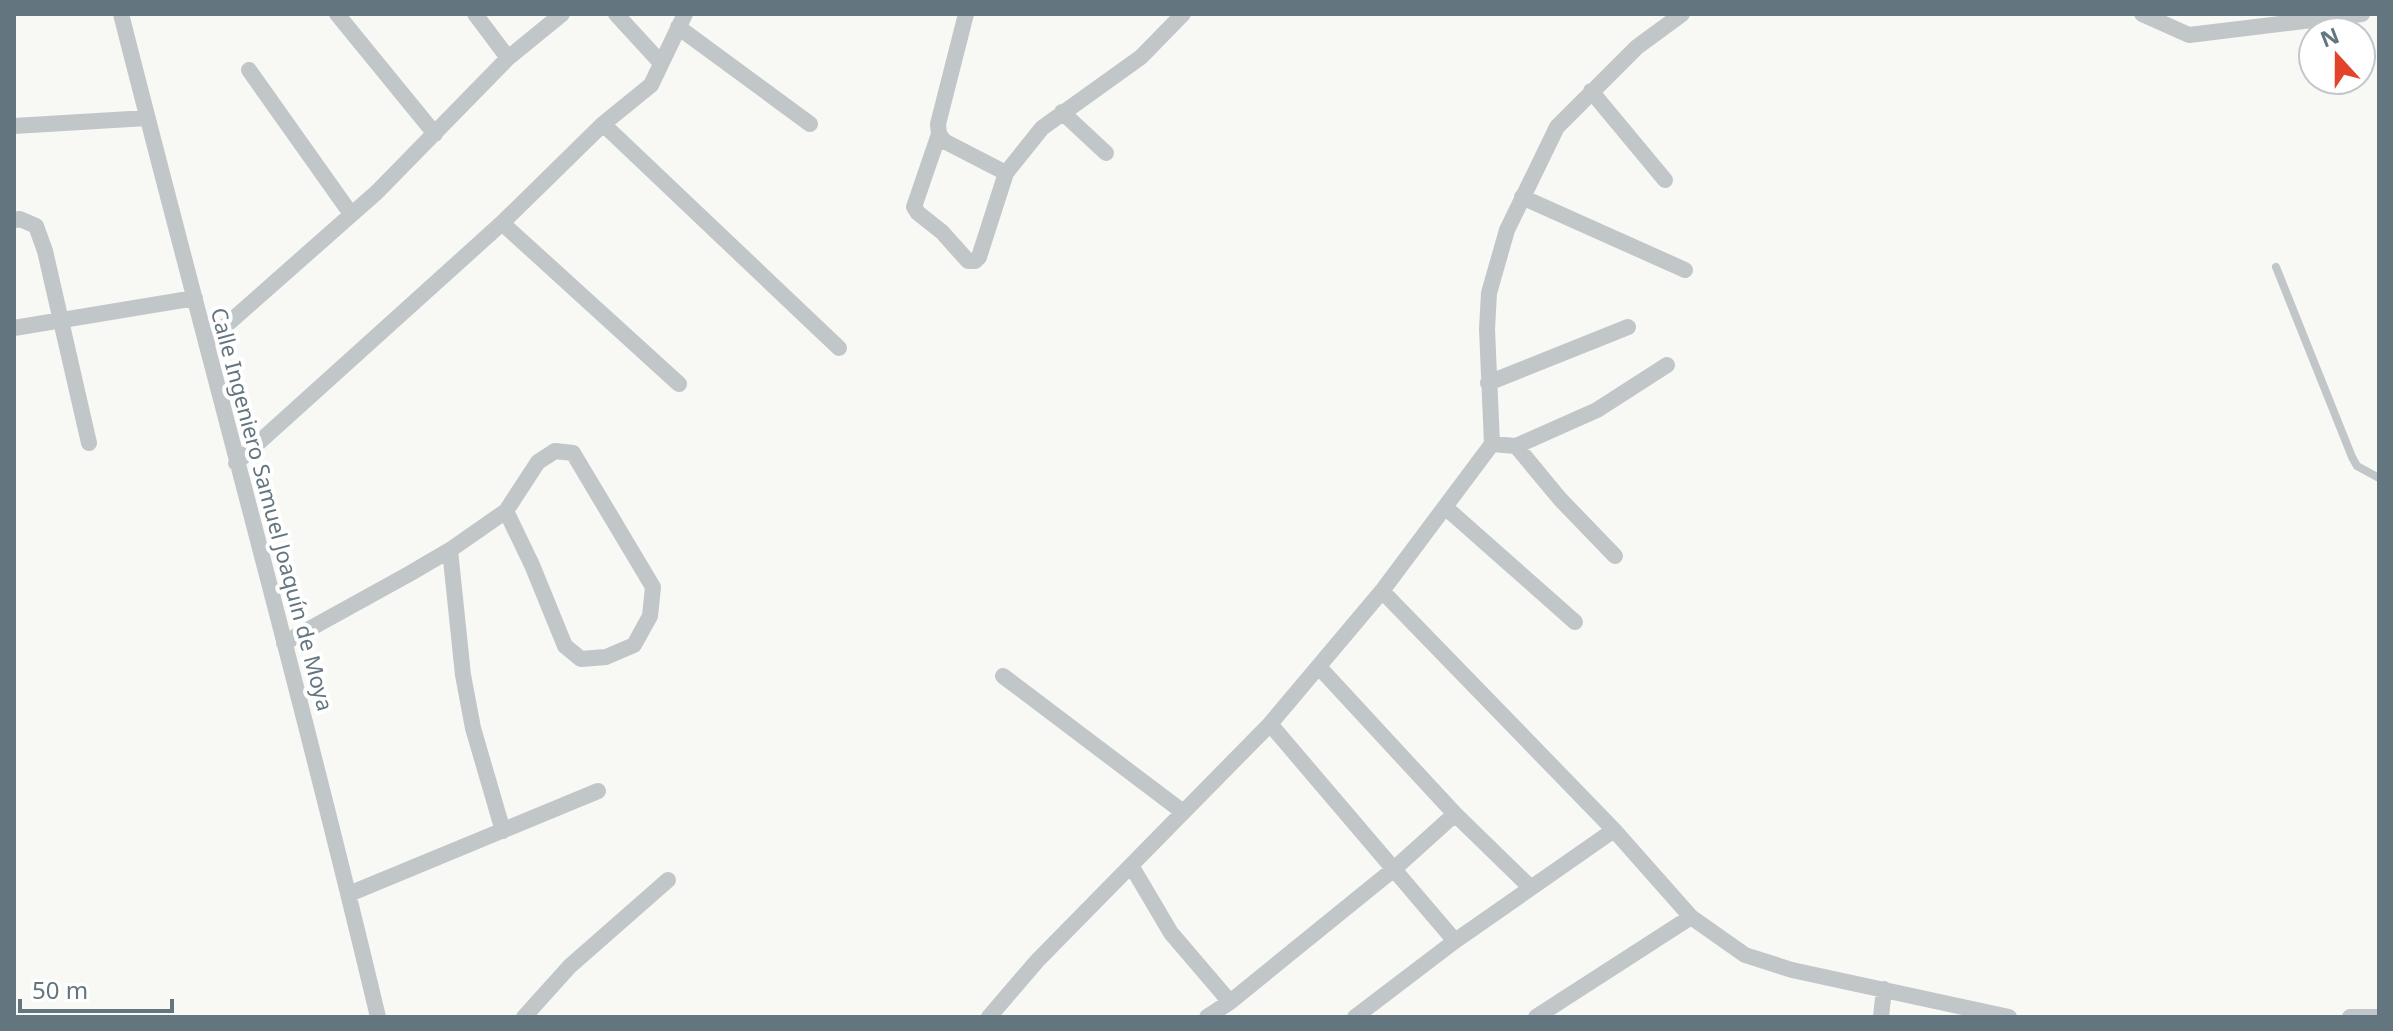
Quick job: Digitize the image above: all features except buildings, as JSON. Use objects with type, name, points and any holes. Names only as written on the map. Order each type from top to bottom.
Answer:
[{"type":"street","name":"Calle Ingeniero Samuel Joaquín de Moya","points":[[121,14],[308,729],[378,1017]]},
{"type":"street","points":[[337,14],[435,134]]},
{"type":"street","points":[[475,14],[508,58]]},
{"type":"street","points":[[206,343],[377,192],[508,58],[562,14]]},
{"type":"street","points":[[616,14],[661,63]]},
{"type":"street","points":[[966,14],[938,124],[939,134],[914,207],[968,261],[979,257],[1006,173],[1042,128],[1141,57],[1183,14]]},
{"type":"street","points":[[989,1017],[1037,961],[1270,724],[1382,591],[1492,444],[1488,383],[1489,293],[1507,230],[1557,127],[1637,47],[1682,14]]},
{"type":"street","points":[[2142,14],[2189,35],[2362,14]]},
{"type":"street","points":[[236,463],[502,223],[603,124],[651,85],[682,20],[810,124]]},
{"type":"street","points":[[249,70],[351,214]]},
{"type":"street","points":[[1591,91],[1665,180]]},
{"type":"street","points":[[1062,112],[1106,153]]},
{"type":"street","points":[[14,126],[147,118]]},
{"type":"street","points":[[603,124],[839,348]]},
{"type":"street","points":[[939,134],[944,141],[1006,173]]},
{"type":"street","points":[[1522,197],[1685,270]]},
{"type":"street","points":[[14,220],[20,219],[36,226],[62,320],[89,443]]},
{"type":"street","points":[[502,223],[679,384]]},
{"type":"street","points":[[14,328],[195,298]]},
{"type":"street","points":[[1488,383],[1628,327]]},
{"type":"street","points":[[1492,444],[1516,446],[1597,410],[1667,365]]},
{"type":"street","points":[[1516,446],[1560,499],[1615,556]]},
{"type":"street","points":[[284,643],[450,550],[506,511],[538,462],[555,451],[573,453],[653,587],[650,616],[634,645],[606,657],[581,659],[565,646],[506,511]]},
{"type":"street","points":[[1445,507],[1575,622]]},
{"type":"street","points":[[450,550],[463,675],[473,728],[503,831]]},
{"type":"street","points":[[1382,591],[1614,830],[1691,917],[1745,955],[1792,970],[2009,1017]]},
{"type":"street","points":[[1319,667],[1455,814],[1531,888]]},
{"type":"street","points":[[1003,676],[1183,812]]},
{"type":"street","points":[[1270,724],[1455,941]]},
{"type":"street","points":[[349,894],[598,791]]},
{"type":"street","points":[[1207,1017],[1230,1002],[1394,869],[1455,814]]},
{"type":"street","points":[[1355,1017],[1455,941],[1614,830]]},
{"type":"street","points":[[1132,867],[1171,933],[1230,1002]]},
{"type":"street","points":[[524,1017],[570,966],[668,880]]},
{"type":"street","points":[[1536,1017],[1691,917]]},
{"type":"street","points":[[1881,1017],[1884,989]]},
{"type":"street","points":[[2350,1017],[2378,1017]]},
{"type":"lane","points":[[2276,267],[2352,457],[2357,466],[2379,478]]}]
